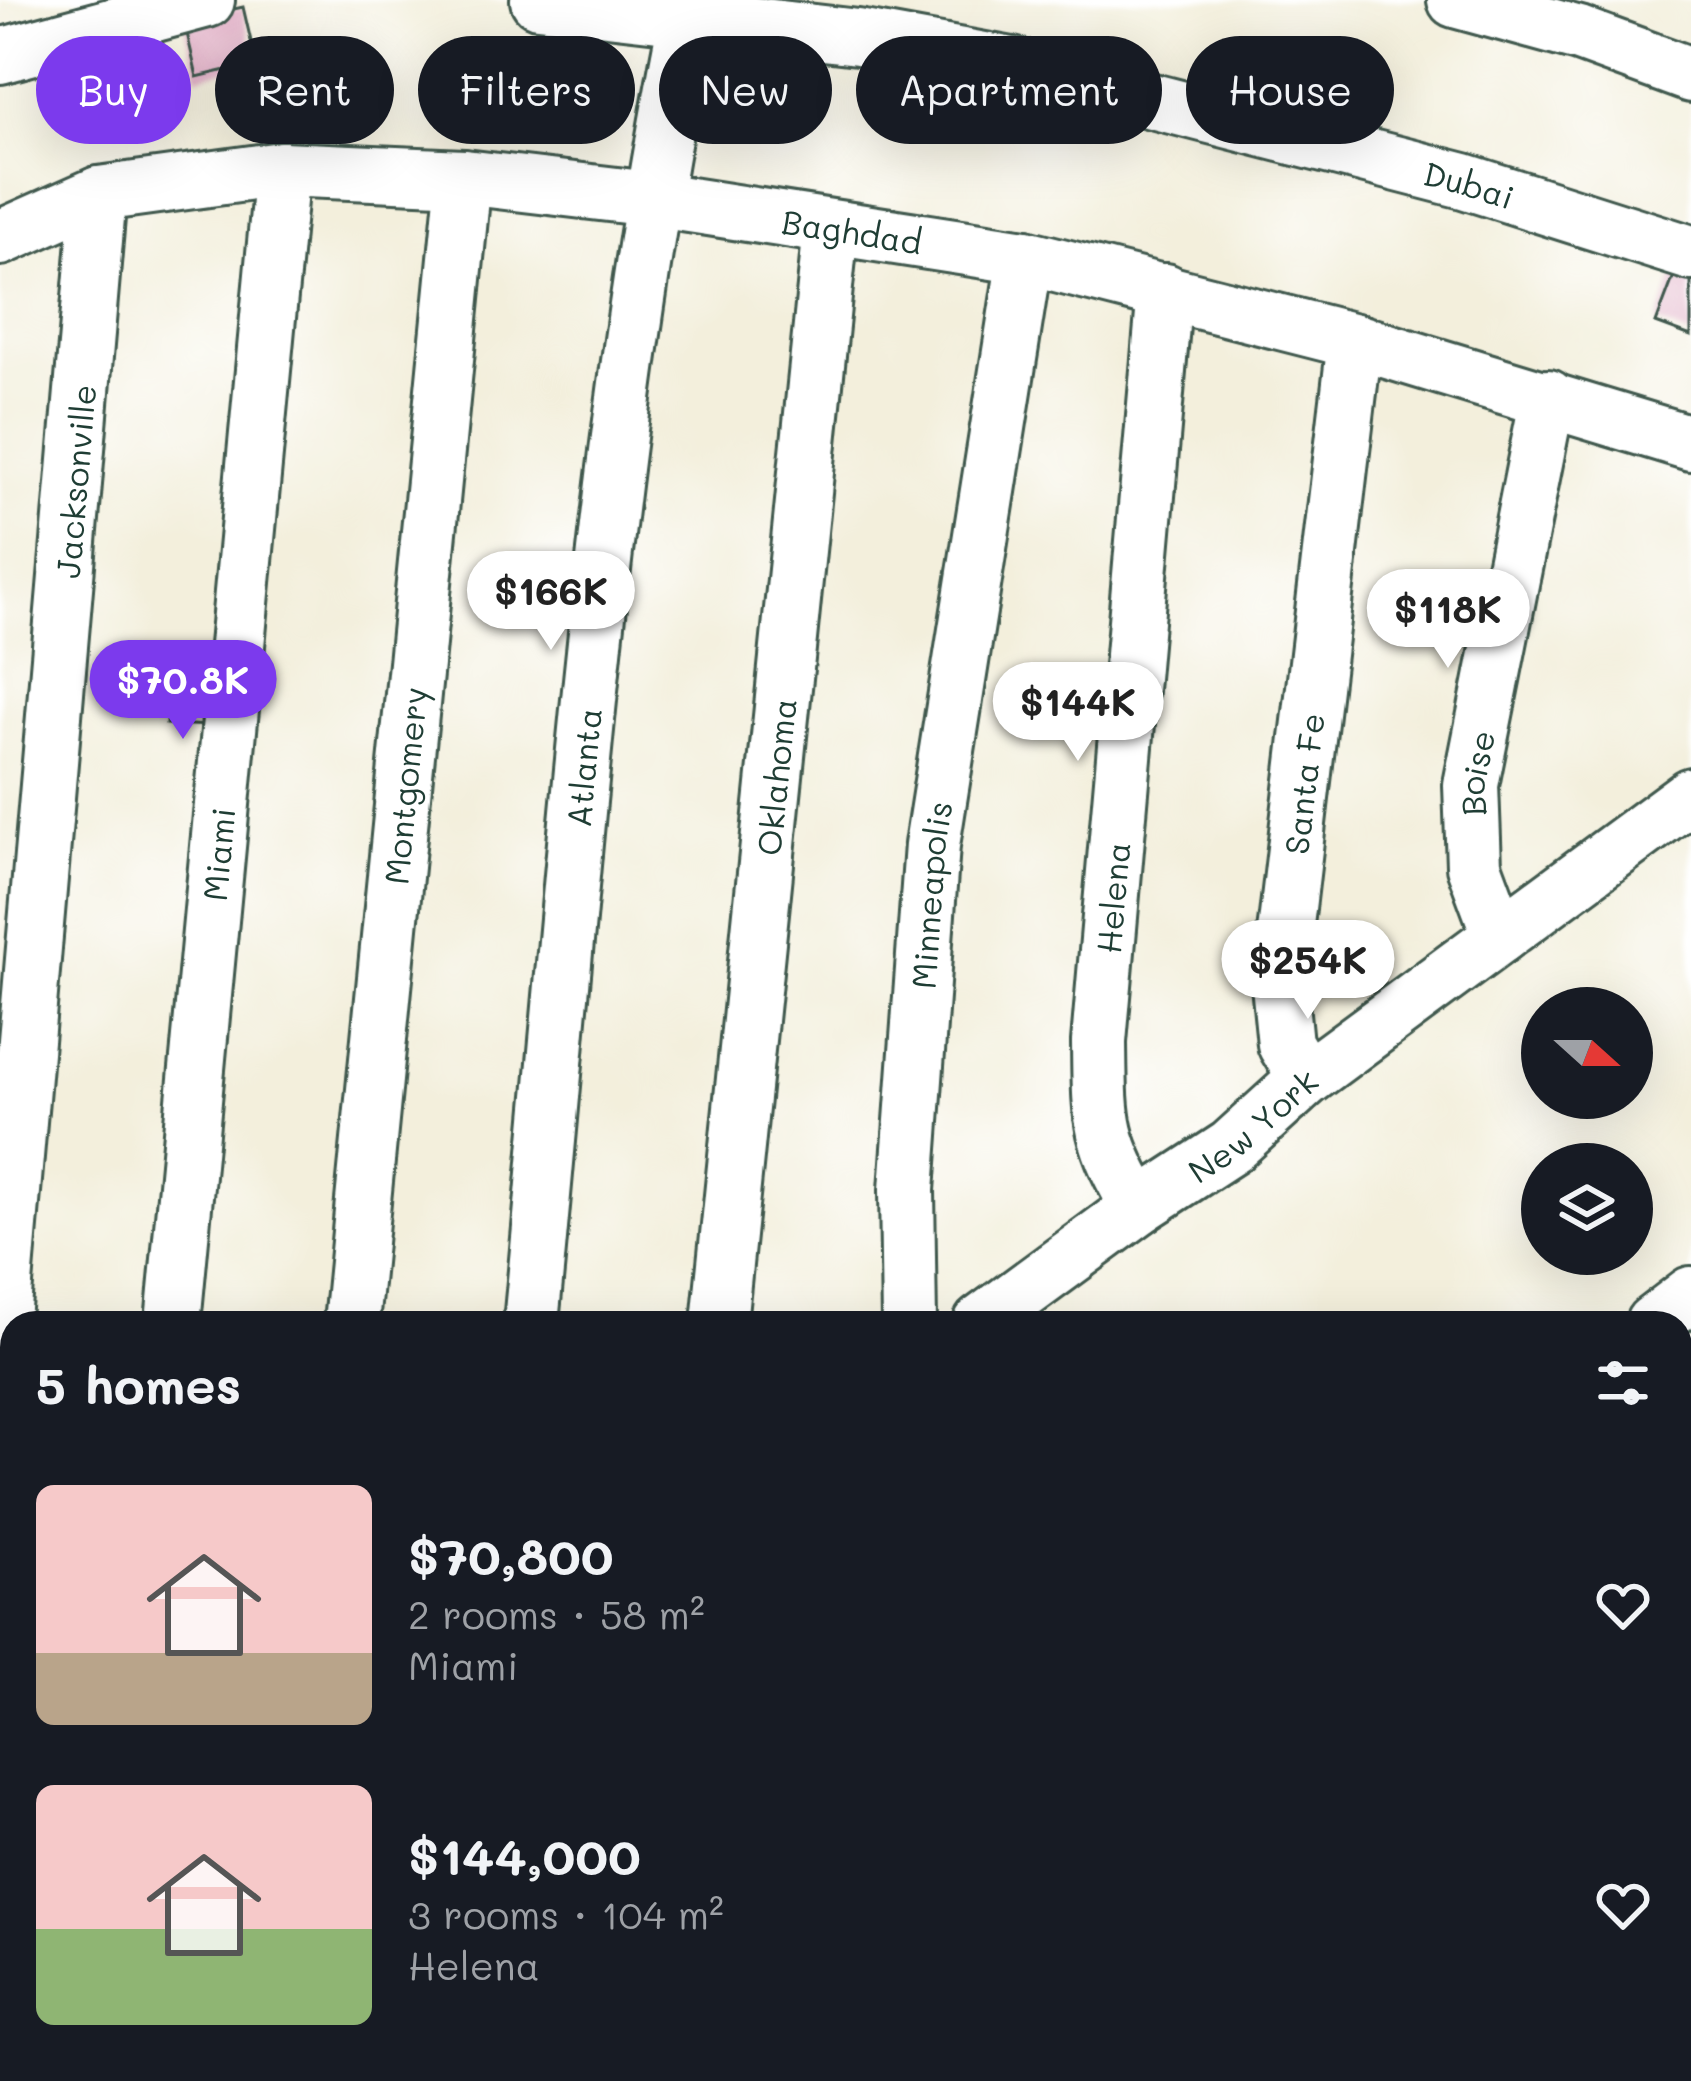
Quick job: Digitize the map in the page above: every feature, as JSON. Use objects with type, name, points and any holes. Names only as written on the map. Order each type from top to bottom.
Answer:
[{"type":"street","points":[[0,56],[208,0]]},
{"type":"street","name":"Dubai","points":[[538,0],[689,8],[1012,64],[1464,182],[1691,253]]},
{"type":"street","points":[[1455,0],[1583,17],[1691,75]]},
{"type":"street","name":"Atlanta","points":[[532,1311],[610,506],[651,199],[689,8]]},
{"type":"street","name":"Baghdad","points":[[0,238],[99,194],[282,169],[464,177],[651,199],[1025,257],[1355,341],[1691,443]]},
{"type":"street","name":"Miami","points":[[174,1311],[282,169]]},
{"type":"street","name":"Montgomery","points":[[352,1311],[464,177]]},
{"type":"street","name":"Jacksonville","points":[[3,1311],[99,194]]},
{"type":"street","name":"Oklahoma","points":[[720,1311],[831,228]]},
{"type":"street","name":"Minneapolis","points":[[909,1311],[907,1190],[932,844],[1025,257]]},
{"type":"street","name":"Helena","points":[[1139,1207],[1113,1163],[1100,1123],[1099,1042],[1166,291]]},
{"type":"street","name":"Santa Fe","points":[[1306,1079],[1285,1044],[1279,984],[1355,341]]},
{"type":"street","name":"Boise","points":[[1500,936],[1474,866],[1471,785],[1548,397]]},
{"type":"street","name":"New York","points":[[997,1311],[1139,1207],[1231,1147],[1306,1079],[1691,795]]},
{"type":"building","points":[[243,7],[250,36],[215,36],[215,73],[197,77],[184,20]]},
{"type":"building","points":[[1675,273],[1691,279],[1691,336],[1656,323]]},
{"type":"building","points":[[169,664],[217,665],[214,726],[166,724]]}]
